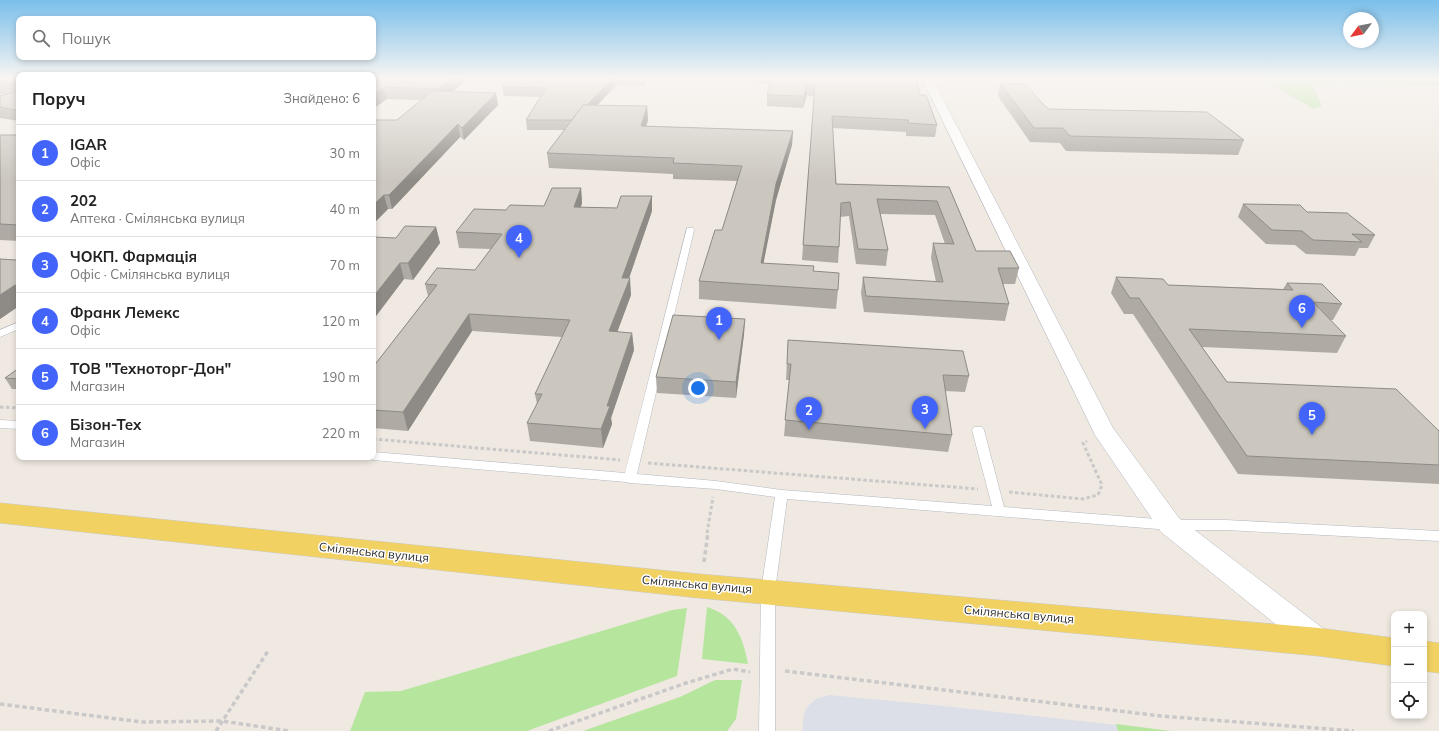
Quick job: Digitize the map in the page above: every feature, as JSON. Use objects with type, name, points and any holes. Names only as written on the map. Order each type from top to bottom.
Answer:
[{"type":"main road","name":"Смілянська вулиця","points":[[0,512],[698,586],[768,591],[1319,642],[1391,652]]},
{"type":"main road","points":[[1427,656],[1439,658]]},
{"type":"street","points":[[944,112],[1103,430],[1170,525],[1319,642]]},
{"type":"lane","points":[[630,479],[690,230]]},
{"type":"lane","points":[[0,334],[16,326]]},
{"type":"lane","points":[[0,424],[16,425]]},
{"type":"lane","points":[[978,430],[999,511]]},
{"type":"lane","points":[[376,456],[630,479],[716,485],[782,494],[1170,525],[1226,525],[1439,536]]},
{"type":"lane","points":[[767,731],[768,591],[782,494]]},
{"type":"path","points":[[0,407],[16,408]]},
{"type":"path","points":[[376,439],[1083,499],[1098,495],[1102,485],[1083,444],[1103,430]]},
{"type":"path","points":[[704,562],[710,512],[716,485]]},
{"type":"path","points":[[216,731],[268,651]]},
{"type":"path","points":[[549,731],[686,683],[733,669],[768,675],[786,671],[1161,716],[1354,731]]},
{"type":"path","points":[[0,704],[142,722],[222,722],[289,731]]},
{"type":"shaded area","points":[[829,695],[1171,731],[802,731],[804,713],[809,705],[816,699]]},
{"type":"green space","points":[[707,607],[724,615],[731,621],[740,636],[748,664],[702,659]]},
{"type":"green space","points":[[687,608],[677,676],[527,731],[350,731],[365,692],[401,691],[672,610]]},
{"type":"green space","points":[[715,680],[742,680],[736,719],[727,731],[583,731],[680,697]]},
{"type":"green space","points":[[1116,724],[1171,731],[1118,731]]},
{"type":"building","points":[[407,112],[477,112],[462,128],[458,124],[389,195],[384,195],[376,202],[376,120],[397,120]]},
{"type":"building","points":[[531,112],[578,112],[572,120],[526,120]]},
{"type":"building","points":[[578,112],[645,112],[641,126],[793,131],[776,184],[761,263],[814,266],[813,271],[839,273],[838,290],[699,281],[715,230],[722,230],[742,166],[673,163],[674,158],[547,153]]},
{"type":"building","points":[[813,112],[932,112],[937,125],[908,123],[908,120],[832,116],[836,184],[949,187],[976,251],[1010,251],[1019,268],[998,268],[1009,304],[866,296],[863,277],[943,282],[933,243],[954,244],[937,201],[877,199],[888,250],[858,249],[850,202],[841,203],[839,247],[803,245]]},
{"type":"building","points":[[1022,112],[1207,112],[1244,140],[1070,136],[1063,128],[1034,128]]},
{"type":"building","points":[[0,135],[16,135],[16,225],[0,224]]},
{"type":"building","points":[[552,188],[581,188],[574,207],[617,208],[621,196],[652,196],[622,278],[630,278],[609,331],[632,333],[607,406],[610,406],[601,429],[527,423],[542,394],[535,394],[570,320],[469,314],[403,412],[376,410],[376,363],[437,285],[425,284],[437,268],[475,270],[502,234],[456,232],[474,209],[506,210],[510,205],[544,206]]},
{"type":"building","points":[[1243,204],[1300,205],[1307,212],[1347,213],[1375,235],[1352,234],[1362,242],[1313,240],[1302,231],[1272,230]]},
{"type":"building","points":[[405,226],[436,227],[408,263],[400,263],[376,293],[376,237],[396,238]]},
{"type":"building","points":[[0,259],[16,260],[16,285],[0,295]]},
{"type":"building","points":[[1116,277],[1163,279],[1168,285],[1293,290],[1287,283],[1322,284],[1342,304],[1313,302],[1346,336],[1189,329],[1227,382],[1396,389],[1439,431],[1439,465],[1247,456],[1139,298],[1130,298]]},
{"type":"building","points":[[673,315],[745,319],[736,382],[656,377]]},
{"type":"building","points":[[788,340],[963,351],[969,376],[943,375],[952,435],[785,420],[791,364],[787,364]]},
{"type":"building","points":[[16,370],[16,379],[5,378]]},
{"type":"place","name":"Франк Лемекс","points":[[519,258]]},
{"type":"place","name":"Бізон-Тех","points":[[1302,328]]},
{"type":"place","name":"IGAR","points":[[719,340]]},
{"type":"place","name":"ЧОКП. Фармація","points":[[925,429]]},
{"type":"place","name":"202","points":[[809,430]]},
{"type":"place","name":"ТОВ \"Техноторг-Дон\"","points":[[1312,435]]}]
